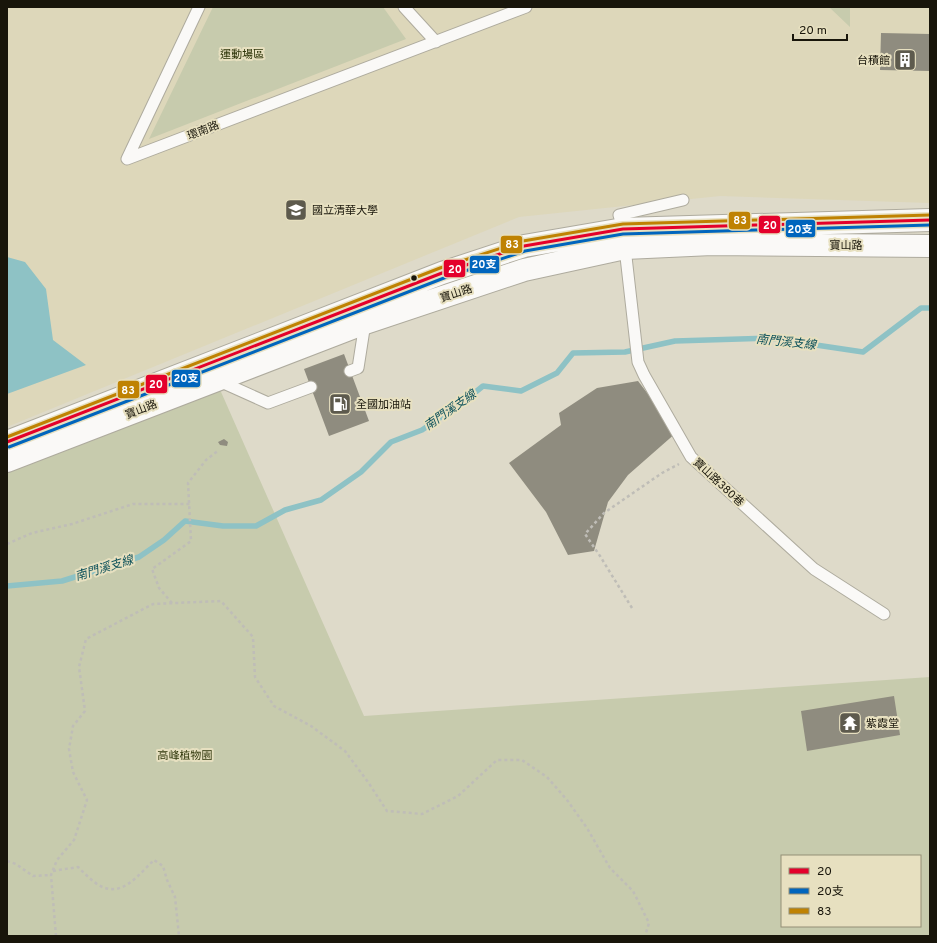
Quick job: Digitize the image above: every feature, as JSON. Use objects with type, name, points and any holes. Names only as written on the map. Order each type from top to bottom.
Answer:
[{"type":"street","name":"寶山路","points":[[7,442],[442,273],[524,246],[930,220]]},
{"type":"street","name":"寶山路","points":[[7,462],[365,323],[524,270],[624,239],[712,244],[930,246]]},
{"type":"lane","name":"環南路","points":[[199,7],[127,158],[526,7]]},
{"type":"lane","points":[[404,7],[436,42]]},
{"type":"lane","name":"寶山路380巷","points":[[683,200],[619,215],[624,239],[638,362],[644,375],[692,457],[814,569],[884,614]]},
{"type":"lane","points":[[350,371],[358,368],[365,323]]},
{"type":"lane","points":[[216,380],[268,403],[311,387]]},
{"type":"path","points":[[172,603],[159,588],[152,569],[190,541],[190,504],[188,483],[206,460],[219,450]]},
{"type":"path","points":[[632,608],[585,534],[604,513],[662,473],[692,457]]},
{"type":"path","points":[[7,544],[32,533],[72,524],[133,504],[190,504]]},
{"type":"path","points":[[56,936],[51,875],[58,860],[74,840],[87,800],[73,772],[69,749],[73,726],[85,710],[79,667],[86,639],[153,604],[222,601],[253,637],[256,677],[274,706],[311,726],[345,751],[387,811],[422,814],[458,796],[497,760],[522,760],[547,777],[587,828],[610,868],[633,891],[649,922],[645,936]]},
{"type":"path","points":[[52,871],[78,867],[98,885],[114,890],[126,886],[154,860],[162,866],[175,897],[179,936]]},
{"type":"path","points":[[7,861],[16,864],[33,876],[51,875]]},
{"type":"shaded area","name":"國立清華大學","points":[[7,7],[930,7],[930,203],[720,196],[519,217],[7,427]]},
{"type":"green space","name":"運動場區","points":[[213,7],[383,7],[406,39],[149,139]]},
{"type":"green space","points":[[829,7],[850,7],[850,27]]},
{"type":"green space","name":"高峰植物園","points":[[214,376],[364,716],[930,677],[930,936],[7,936],[7,468]]},
{"type":"water","points":[[7,257],[25,262],[46,289],[53,340],[86,365],[7,394]]},
{"type":"building","name":"台積館","points":[[881,33],[930,34],[930,71],[880,70]]},
{"type":"building","name":"全國加油站","points":[[344,354],[369,421],[329,436],[304,369]]},
{"type":"building","points":[[638,381],[677,432],[628,475],[608,502],[594,551],[568,555],[546,512],[509,463],[561,425],[559,413],[597,388]]},
{"type":"building","points":[[224,439],[228,442],[227,446],[220,445],[218,442]]},
{"type":"building","name":"紫霞堂","points":[[894,696],[900,735],[807,751],[801,711]]},
{"type":"waterway","name":"南門溪支線","points":[[7,586],[62,581],[139,557],[164,540],[185,521],[223,526],[256,526],[285,510],[321,500],[361,472],[391,442],[422,430],[462,403],[483,386],[521,391],[557,373],[573,353],[625,352],[675,341],[769,338],[863,352],[921,308],[930,308]]},
{"type":"transit line","name":"83","points":[[7,437],[440,268],[523,241],[623,224],[930,215]]},
{"type":"transit line","name":"20","points":[[7,442],[442,273],[524,246],[623,229],[930,220]]},
{"type":"transit line","name":"20支","points":[[9,447],[444,278],[525,251],[623,234],[930,225]]},
{"type":"place","name":"台積館","points":[[905,60]]},
{"type":"place","name":"國立清華大學","points":[[296,210]]},
{"type":"place","name":"全國加油站","points":[[340,404]]},
{"type":"place","name":"紫霞堂","points":[[850,723]]}]
